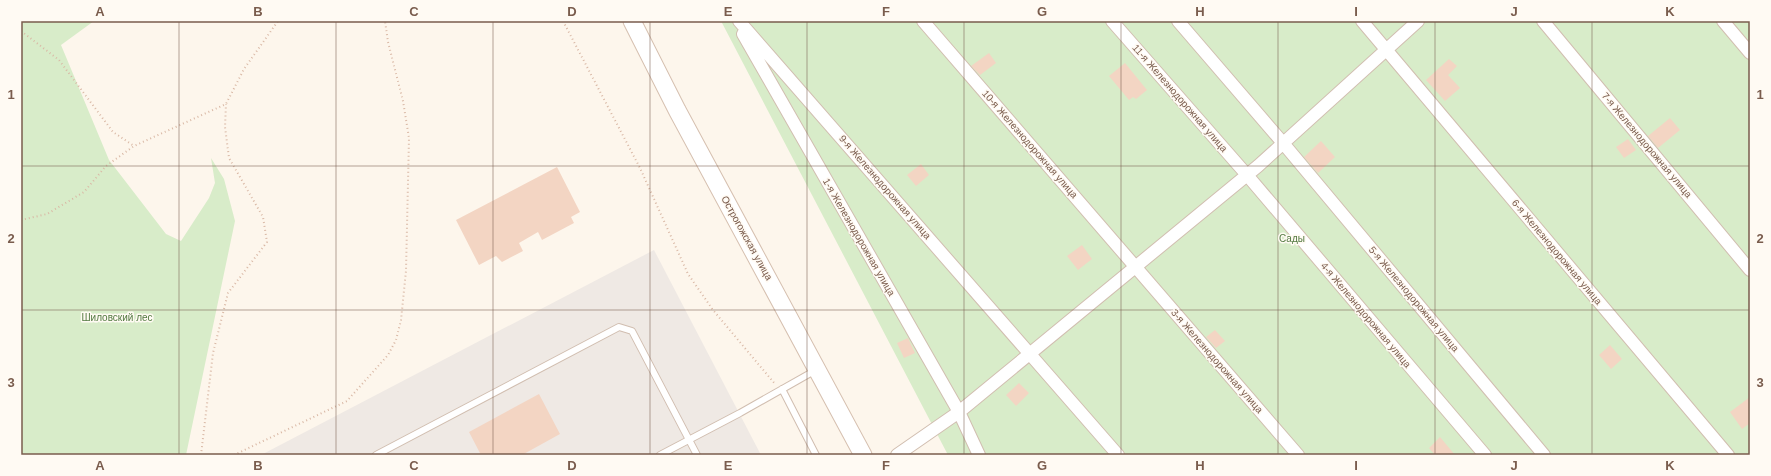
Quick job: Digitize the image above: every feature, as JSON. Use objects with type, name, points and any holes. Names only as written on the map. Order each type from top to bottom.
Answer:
[{"type":"street","name":"Острогожская улица","points":[[632,21],[677,110],[818,369],[863,455]]},
{"type":"street","name":"1-я Железнодорожная улица","points":[[736,21],[959,412],[979,455]]},
{"type":"street","name":"9-я Железнодорожная улица","points":[[739,21],[1118,455]]},
{"type":"street","name":"10-я Железнодорожная улица","points":[[923,21],[1136,267]]},
{"type":"street","name":"11-я Железнодорожная улица","points":[[1112,21],[1247,175]]},
{"type":"street","name":"5-я Железнодорожная улица","points":[[1178,21],[1284,143],[1544,455]]},
{"type":"street","name":"6-я Железнодорожная улица","points":[[1362,21],[1728,455]]},
{"type":"street","points":[[897,455],[959,412],[1247,175],[1418,21]]},
{"type":"street","name":"7-я Железнодорожная улица","points":[[1543,21],[1750,270]]},
{"type":"street","points":[[1723,21],[1750,53]]},
{"type":"street","name":"4-я Железнодорожная улица","points":[[1247,175],[1485,455]]},
{"type":"street","name":"3-я Железнодорожная улица","points":[[1136,267],[1298,455]]},
{"type":"lane","points":[[376,455],[619,327],[632,331],[697,455]]},
{"type":"lane","points":[[660,455],[818,369]]},
{"type":"lane","points":[[782,389],[816,455]]},
{"type":"path","points":[[202,455],[212,353],[228,293],[267,242],[263,217],[229,158],[225,127],[226,104],[244,68],[278,21]]},
{"type":"path","points":[[234,455],[347,401],[388,355],[396,340],[401,320],[406,271],[408,138],[403,100],[388,42],[386,21]]},
{"type":"path","points":[[563,21],[640,168],[688,274],[713,310],[741,345],[770,379],[782,389]]},
{"type":"path","points":[[21,32],[59,60],[113,132],[134,146]]},
{"type":"path","points":[[21,220],[47,214],[84,192],[106,166],[134,146],[226,104]]},
{"type":"shaded area","points":[[654,250],[761,455],[261,455]]},
{"type":"green space","name":"Шиловский лес","points":[[21,21],[94,21],[61,45],[109,160],[166,234],[181,241],[209,198],[215,183],[211,158],[224,179],[235,221],[186,455],[21,455]]},
{"type":"green space","name":"Сады","points":[[721,21],[1750,21],[1750,455],[948,455]]},
{"type":"building","points":[[989,53],[996,63],[980,75],[971,66]]},
{"type":"building","points":[[1449,59],[1457,66],[1448,75],[1460,88],[1445,101],[1426,80]]},
{"type":"building","points":[[1125,63],[1147,90],[1136,99],[1133,97],[1129,100],[1109,76]]},
{"type":"building","points":[[1670,118],[1680,130],[1658,148],[1648,136]]},
{"type":"building","points":[[1628,139],[1636,150],[1624,158],[1616,147]]},
{"type":"building","points":[[1321,141],[1335,157],[1318,173],[1304,157]]},
{"type":"building","points":[[921,164],[929,175],[916,186],[907,175]]},
{"type":"building","points":[[557,167],[580,212],[571,217],[574,223],[542,240],[538,232],[519,243],[523,251],[502,262],[496,256],[479,265],[456,220]]},
{"type":"building","points":[[1082,245],[1092,259],[1078,270],[1067,256]]},
{"type":"building","points":[[1215,330],[1225,341],[1216,348],[1206,337]]},
{"type":"building","points":[[908,338],[915,353],[904,358],[897,343]]},
{"type":"building","points":[[1610,345],[1622,359],[1611,369],[1599,355]]},
{"type":"building","points":[[1019,383],[1029,393],[1016,406],[1006,395]]},
{"type":"building","points":[[539,394],[560,434],[522,455],[481,455],[469,432]]},
{"type":"building","points":[[1750,397],[1750,423],[1742,429],[1730,412]]},
{"type":"building","points":[[1440,437],[1455,455],[1435,455],[1429,448]]}]
